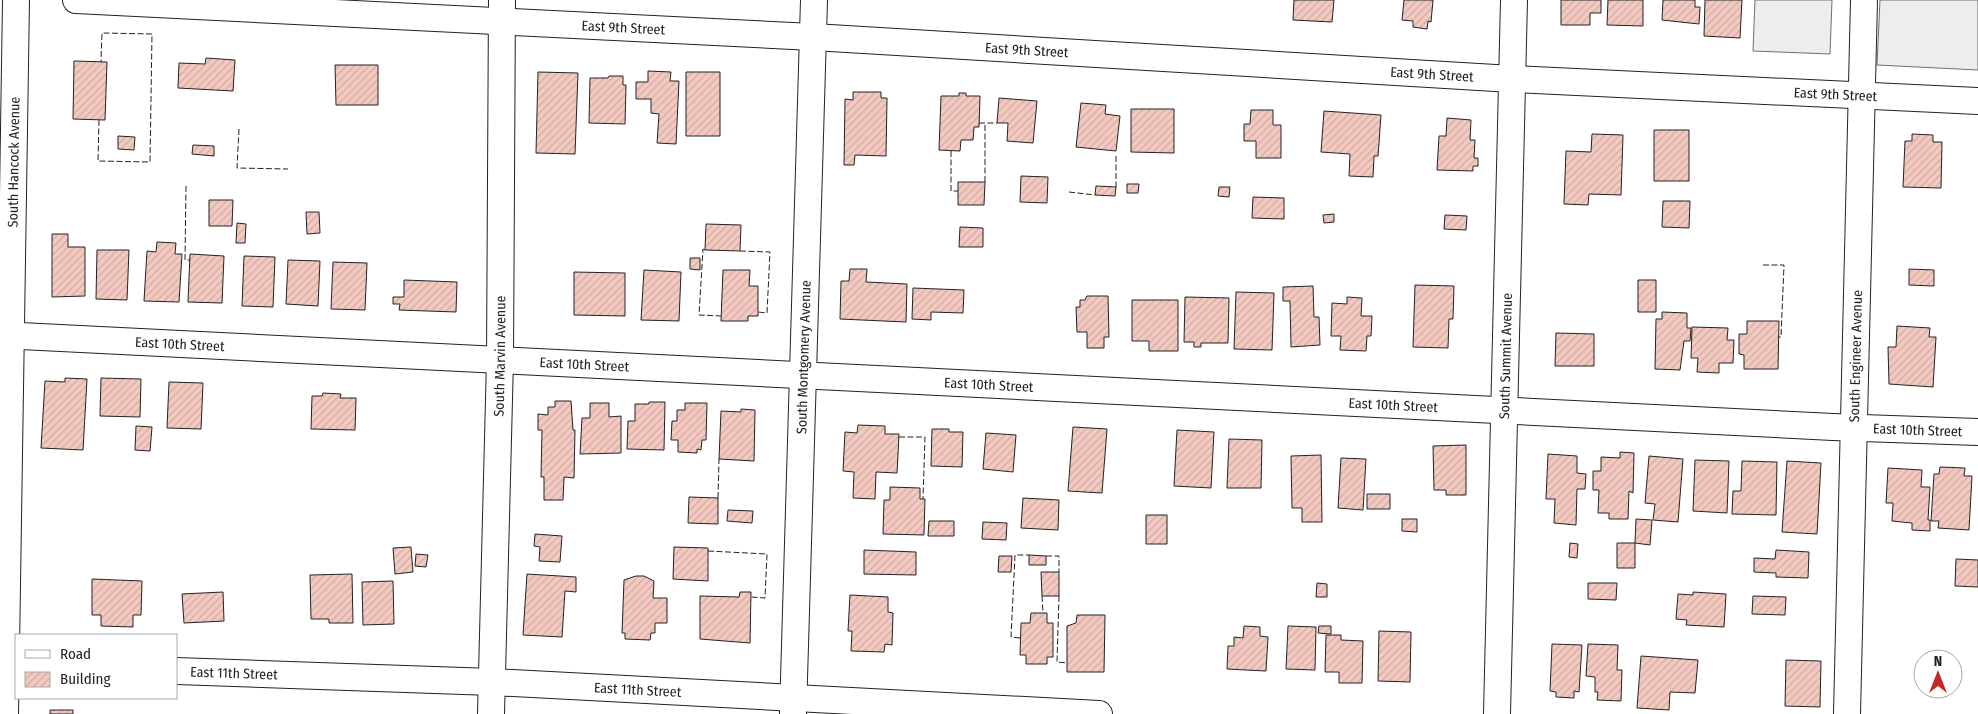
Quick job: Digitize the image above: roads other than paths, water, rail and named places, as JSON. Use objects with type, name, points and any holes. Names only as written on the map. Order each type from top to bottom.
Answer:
[{"type":"street","name":"South Hancock Avenue","points":[[5,714],[8,663],[6,336],[16,0]]},
{"type":"street","name":"East 9th Street","points":[[76,0],[502,11],[813,37],[1512,79],[1978,101]]},
{"type":"street","name":"South Montgomery Avenue","points":[[793,706],[814,0]]},
{"type":"street","name":"South Summit Avenue","points":[[1497,714],[1514,0]]},
{"type":"street","name":"South Engineer Avenue","points":[[1847,714],[1864,0]]},
{"type":"street","name":"South Marvin Avenue","points":[[491,714],[500,360],[502,11]]},
{"type":"street","name":"East 10th Street","points":[[6,336],[803,374],[1504,411],[1978,432]]},
{"type":"street","name":"East 11th Street","points":[[178,671],[492,682],[793,706],[1100,714]]}]
